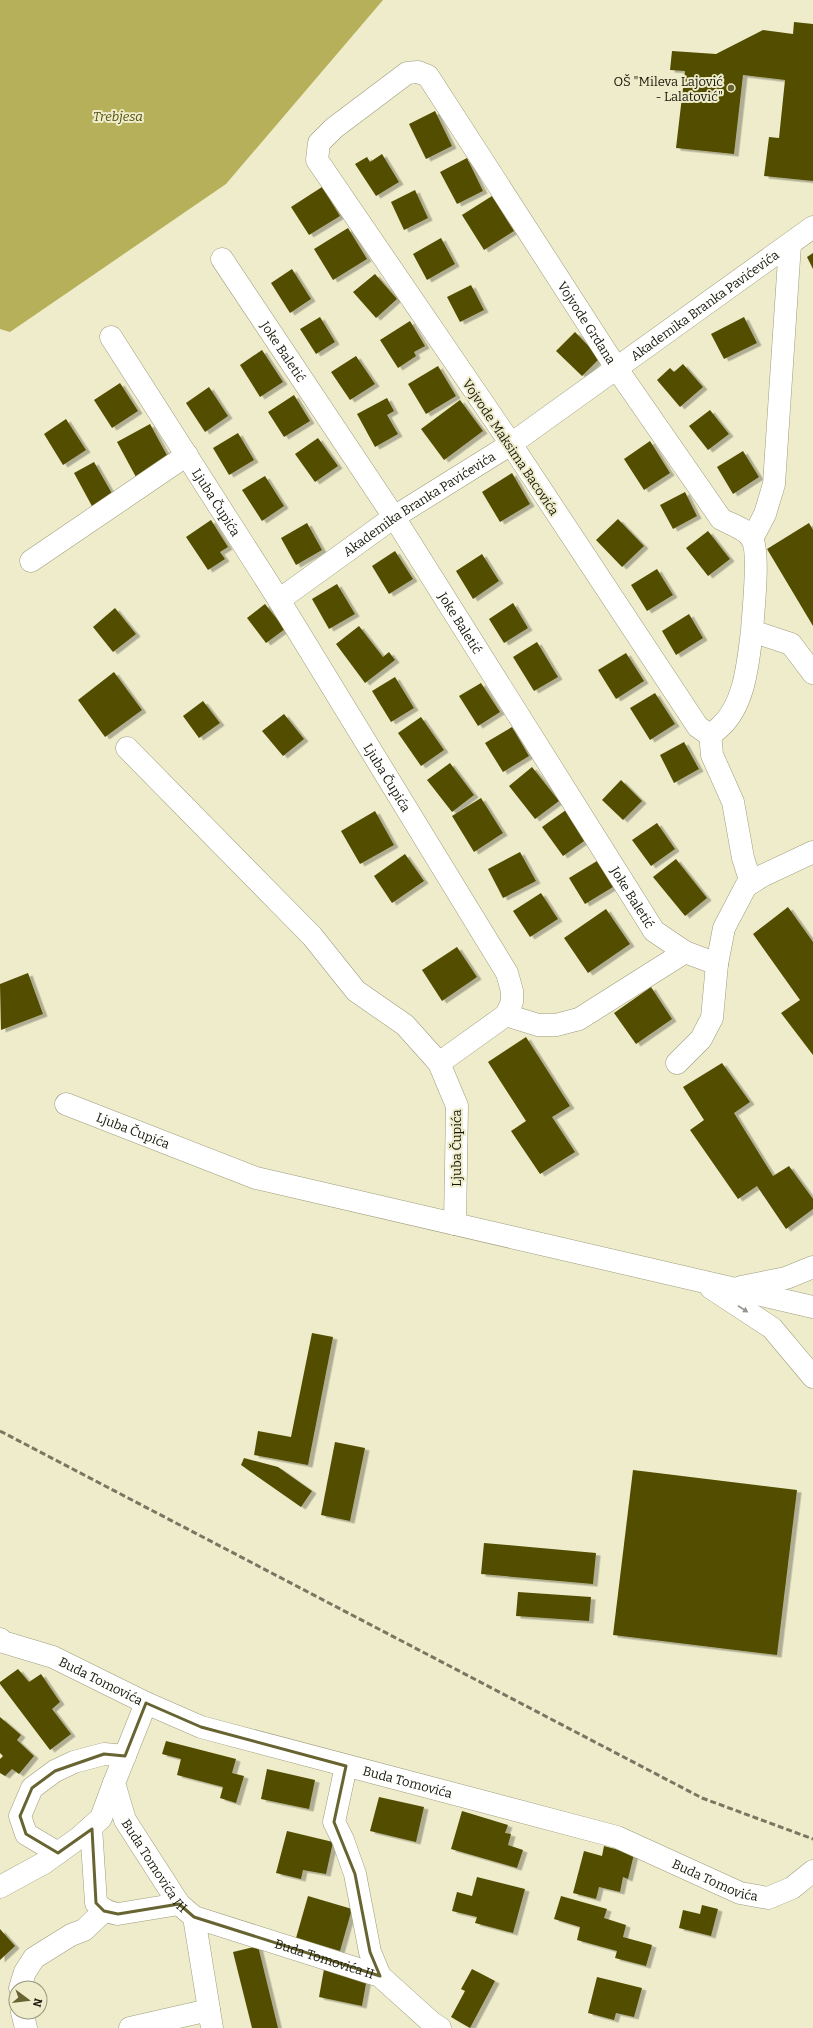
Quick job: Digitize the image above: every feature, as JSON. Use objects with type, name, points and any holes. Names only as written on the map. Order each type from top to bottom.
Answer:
[{"type":"street","name":"Vojvode Grdana","points":[[317,160],[319,143],[334,128],[407,73],[418,72],[428,76],[617,369],[721,519],[743,530],[752,539]]},
{"type":"street","name":"Vojvode Maksima Bacovića","points":[[317,160],[511,444],[698,727],[708,733]]},
{"type":"street","name":"Akademika Branka Pavićevića","points":[[280,600],[394,517],[511,444],[813,227]]},
{"type":"street","points":[[751,883],[743,858],[733,802],[712,755],[708,733],[727,721],[737,700],[746,674],[752,631],[755,554],[752,539],[765,514],[774,484],[790,244]]},
{"type":"street","name":"Joke Baletić","points":[[222,259],[394,517],[654,931],[685,952],[717,964]]},
{"type":"street","name":"Ljuba Čupića","points":[[111,337],[280,600],[507,973],[512,991],[512,1002],[506,1015]]},
{"type":"street","points":[[31,561],[187,455]]},
{"type":"street","points":[[752,631],[791,644],[813,673]]},
{"type":"street","name":"Ljuba Čupića","points":[[127,748],[312,936],[356,991],[405,1025],[439,1063],[457,1106],[455,1224]]},
{"type":"street","points":[[677,1063],[701,1039],[712,1018],[717,964],[724,928],[746,886],[764,875],[813,852]]},
{"type":"street","points":[[439,1063],[506,1015],[538,1025],[556,1025],[579,1019],[685,952]]},
{"type":"street","name":"Ljuba Čupića","points":[[66,1104],[256,1178],[813,1307]]},
{"type":"street","points":[[736,1288],[786,1278],[813,1267]]},
{"type":"street","points":[[698,1280],[772,1328],[813,1377]]},
{"type":"street","name":"Buda Tomovića","points":[[1,1641],[53,1657],[146,1704],[200,1727],[617,1838],[740,1893],[768,1898],[792,1888],[813,1871]]},
{"type":"street","points":[[0,1887],[58,1853],[92,1827],[101,1818],[146,1704]]},
{"type":"street","points":[[58,1853],[26,1834],[20,1816],[32,1788],[55,1771],[74,1762],[104,1754],[125,1756]]},
{"type":"street","points":[[346,1766],[334,1822],[355,1874],[370,1952],[380,1976]]},
{"type":"street","name":"Buda Tomovića III","points":[[114,1783],[125,1820],[186,1910],[211,2019]]},
{"type":"street","points":[[92,1827],[96,1903],[104,1911],[118,1914],[186,1910]]},
{"type":"street","name":"Buda Tomovića II","points":[[186,1910],[380,1976],[431,2022],[440,2028]]},
{"type":"street","points":[[22,1980],[25,1972],[34,1958],[71,1935],[84,1930],[104,1911]]},
{"type":"street","points":[[130,2028],[211,2019]]},
{"type":"highlighted area","points":[[146,1703],[201,1727],[346,1766],[334,1822],[355,1874],[370,1952],[380,1976],[194,1917],[179,1904],[118,1914],[104,1911],[96,1903],[92,1829],[58,1853],[26,1834],[20,1816],[32,1788],[55,1771],[104,1754],[125,1756]]},
{"type":"green space","name":"Trebjesa","points":[[0,0],[383,0],[226,184],[10,332],[0,329]]},
{"type":"building","points":[[794,22],[813,24],[813,181],[764,176],[769,137],[779,138],[785,80],[743,75],[734,154],[676,148],[685,71],[670,70],[672,51],[716,54],[763,30],[793,34]]},
{"type":"building","points":[[435,111],[452,146],[426,159],[409,124]]},
{"type":"building","points":[[382,154],[399,182],[376,196],[355,164],[367,157],[370,162]]},
{"type":"building","points":[[467,158],[483,191],[457,204],[440,172]]},
{"type":"building","points":[[322,187],[340,216],[309,235],[291,207]]},
{"type":"building","points":[[415,190],[428,218],[404,230],[391,202]]},
{"type":"building","points":[[492,196],[514,231],[484,250],[462,215]]},
{"type":"building","points":[[348,228],[367,259],[333,280],[314,249]]},
{"type":"building","points":[[441,238],[455,264],[427,280],[413,254]]},
{"type":"building","points":[[813,253],[813,269],[807,257]]},
{"type":"building","points":[[292,269],[311,299],[290,313],[271,283]]},
{"type":"building","points":[[375,274],[397,299],[376,318],[353,292]]},
{"type":"building","points":[[471,285],[484,310],[460,322],[447,297]]},
{"type":"building","points":[[320,317],[335,342],[316,354],[300,329]]},
{"type":"building","points":[[744,317],[757,343],[724,359],[711,334]]},
{"type":"building","points":[[410,321],[425,346],[414,352],[416,356],[398,368],[380,340]]},
{"type":"building","points":[[575,332],[600,358],[582,376],[556,351]]},
{"type":"building","points":[[262,350],[283,382],[260,397],[240,365]]},
{"type":"building","points":[[356,356],[375,384],[350,400],[331,372]]},
{"type":"building","points":[[683,364],[703,387],[680,407],[657,380],[670,368],[674,372]]},
{"type":"building","points":[[438,366],[456,396],[426,414],[408,384]]},
{"type":"building","points":[[120,383],[138,411],[112,428],[94,400]]},
{"type":"building","points":[[209,387],[228,416],[205,432],[186,403]]},
{"type":"building","points":[[294,395],[310,421],[284,437],[268,412]]},
{"type":"building","points":[[387,398],[394,411],[387,415],[398,434],[375,447],[357,414]]},
{"type":"building","points":[[460,400],[483,431],[444,460],[421,429]]},
{"type":"building","points":[[710,410],[729,434],[708,450],[689,426]]},
{"type":"building","points":[[66,419],[86,450],[63,465],[44,434]]},
{"type":"building","points":[[150,424],[169,459],[136,477],[117,442]]},
{"type":"building","points":[[238,433],[254,460],[229,475],[213,448]]},
{"type":"building","points":[[318,438],[338,466],[315,482],[295,454]]},
{"type":"building","points":[[650,441],[670,473],[644,490],[624,459]]},
{"type":"building","points":[[743,451],[759,477],[733,494],[717,467]]},
{"type":"building","points":[[94,462],[114,497],[93,508],[74,473]]},
{"type":"building","points":[[512,473],[530,504],[500,522],[482,492]]},
{"type":"building","points":[[265,476],[284,506],[262,521],[242,490]]},
{"type":"building","points":[[685,492],[697,516],[673,529],[660,505]]},
{"type":"building","points":[[618,519],[644,546],[622,567],[596,540]]},
{"type":"building","points":[[211,520],[228,547],[220,552],[225,559],[208,570],[186,537]]},
{"type":"building","points":[[307,523],[322,550],[296,565],[281,538]]},
{"type":"building","points":[[809,523],[813,530],[813,626],[767,549]]},
{"type":"building","points":[[708,531],[730,559],[708,576],[686,548]]},
{"type":"building","points":[[395,551],[413,579],[389,594],[372,566]]},
{"type":"building","points":[[482,554],[499,581],[473,599],[456,571]]},
{"type":"building","points":[[657,569],[673,595],[647,611],[631,585]]},
{"type":"building","points":[[337,584],[355,614],[329,629],[312,599]]},
{"type":"building","points":[[513,603],[528,628],[504,643],[489,619]]},
{"type":"building","points":[[265,604],[285,629],[266,643],[247,618]]},
{"type":"building","points":[[115,608],[136,634],[113,652],[93,627]]},
{"type":"building","points":[[689,614],[703,638],[676,655],[662,631]]},
{"type":"building","points":[[359,626],[383,657],[389,652],[395,660],[365,683],[336,644]]},
{"type":"building","points":[[537,642],[558,677],[534,691],[513,657]]},
{"type":"building","points":[[626,653],[644,681],[616,699],[598,670]]},
{"type":"building","points":[[114,672],[142,710],[105,737],[78,700]]},
{"type":"building","points":[[395,677],[414,708],[391,722],[372,691]]},
{"type":"building","points":[[481,683],[500,712],[478,726],[459,696]]},
{"type":"building","points":[[655,693],[675,724],[650,740],[630,708]]},
{"type":"building","points":[[203,701],[220,723],[199,738],[183,716]]},
{"type":"building","points":[[284,714],[304,739],[283,756],[262,731]]},
{"type":"building","points":[[421,717],[444,750],[421,766],[398,733]]},
{"type":"building","points":[[512,727],[529,756],[503,772],[485,743]]},
{"type":"building","points":[[684,742],[699,769],[674,783],[660,755]]},
{"type":"building","points":[[450,763],[474,795],[452,812],[427,780]]},
{"type":"building","points":[[532,767],[559,801],[535,819],[509,786]]},
{"type":"building","points":[[621,780],[642,801],[623,820],[602,800]]},
{"type":"building","points":[[481,798],[503,833],[474,852],[452,816]]},
{"type":"building","points":[[566,810],[587,839],[563,856],[542,827]]},
{"type":"building","points":[[375,811],[394,845],[360,864],[341,831]]},
{"type":"building","points":[[657,823],[675,849],[651,866],[632,840]]},
{"type":"building","points":[[520,852],[536,881],[503,898],[488,869]]},
{"type":"building","points":[[405,854],[424,881],[392,903],[374,876]]},
{"type":"building","points":[[676,859],[707,898],[685,916],[653,877]]},
{"type":"building","points":[[597,861],[613,887],[585,904],[569,878]]},
{"type":"building","points":[[541,893],[558,919],[530,937],[513,911]]},
{"type":"building","points":[[788,907],[813,942],[813,1055],[781,1013],[800,1000],[753,934]]},
{"type":"building","points":[[606,909],[630,944],[588,973],[564,938]]},
{"type":"building","points":[[457,947],[477,977],[442,1001],[422,970]]},
{"type":"building","points":[[28,973],[43,1014],[1,1030],[0,984]]},
{"type":"building","points":[[651,987],[672,1019],[636,1044],[614,1013]]},
{"type":"building","points":[[526,1037],[570,1106],[552,1117],[575,1152],[540,1174],[511,1131],[526,1121],[488,1062]]},
{"type":"building","points":[[722,1063],[750,1102],[734,1113],[773,1176],[789,1166],[813,1199],[813,1209],[786,1229],[757,1186],[738,1199],[690,1130],[704,1120],[683,1087]]},
{"type":"building","points":[[312,1333],[333,1337],[308,1465],[254,1455],[258,1431],[291,1437]]},
{"type":"building","points":[[335,1442],[365,1448],[350,1521],[321,1515]]},
{"type":"building","points":[[244,1458],[278,1467],[312,1491],[301,1507],[241,1465]]},
{"type":"building","points":[[633,1470],[797,1490],[777,1655],[613,1635]]},
{"type":"building","points":[[484,1543],[596,1553],[593,1584],[481,1574]]},
{"type":"building","points":[[518,1592],[591,1597],[589,1621],[516,1616]]},
{"type":"building","points":[[18,1669],[29,1682],[41,1674],[60,1702],[52,1709],[71,1734],[50,1750],[0,1684],[0,1682]]},
{"type":"building","points":[[0,1717],[21,1735],[17,1740],[34,1756],[19,1774],[12,1769],[5,1776],[0,1773],[0,1759],[3,1756],[0,1753]]},
{"type":"building","points":[[166,1741],[236,1759],[232,1773],[244,1776],[236,1803],[220,1798],[223,1787],[177,1775],[181,1759],[162,1754]]},
{"type":"building","points":[[267,1769],[315,1780],[309,1809],[261,1799]]},
{"type":"building","points":[[379,1797],[424,1807],[416,1842],[370,1831]]},
{"type":"building","points":[[462,1811],[508,1825],[505,1833],[511,1834],[508,1845],[523,1850],[517,1868],[451,1849]]},
{"type":"building","points":[[287,1831],[333,1842],[326,1874],[303,1870],[301,1879],[276,1873]]},
{"type":"building","points":[[604,1846],[634,1854],[628,1879],[623,1877],[620,1892],[599,1887],[596,1899],[573,1893],[584,1851],[602,1856]]},
{"type":"building","points":[[477,1877],[525,1889],[513,1933],[475,1923],[477,1917],[452,1911],[457,1892],[472,1896]]},
{"type":"building","points":[[308,1896],[352,1909],[340,1951],[296,1938]]},
{"type":"building","points":[[561,1896],[607,1909],[604,1918],[626,1925],[623,1937],[652,1945],[646,1966],[615,1958],[617,1951],[577,1940],[580,1927],[554,1919]]},
{"type":"building","points":[[702,1905],[718,1909],[711,1936],[679,1928],[683,1910],[700,1914]]},
{"type":"building","points":[[0,1929],[15,1946],[0,1960]]},
{"type":"building","points":[[258,1946],[278,2028],[252,2028],[233,1952]]},
{"type":"building","points":[[324,1969],[367,1978],[362,2006],[319,1997]]},
{"type":"building","points":[[472,1969],[495,1981],[470,2028],[451,2017],[465,1991],[461,1989]]},
{"type":"building","points":[[597,1977],[642,1988],[634,2017],[616,2013],[614,2020],[588,2013]]},
{"type":"railway","points":[[0,1431],[702,1798],[813,1839]]},
{"type":"place","name":"OŠ \"Mileva Lajović - Lalatović\"","points":[[731,88]]}]
